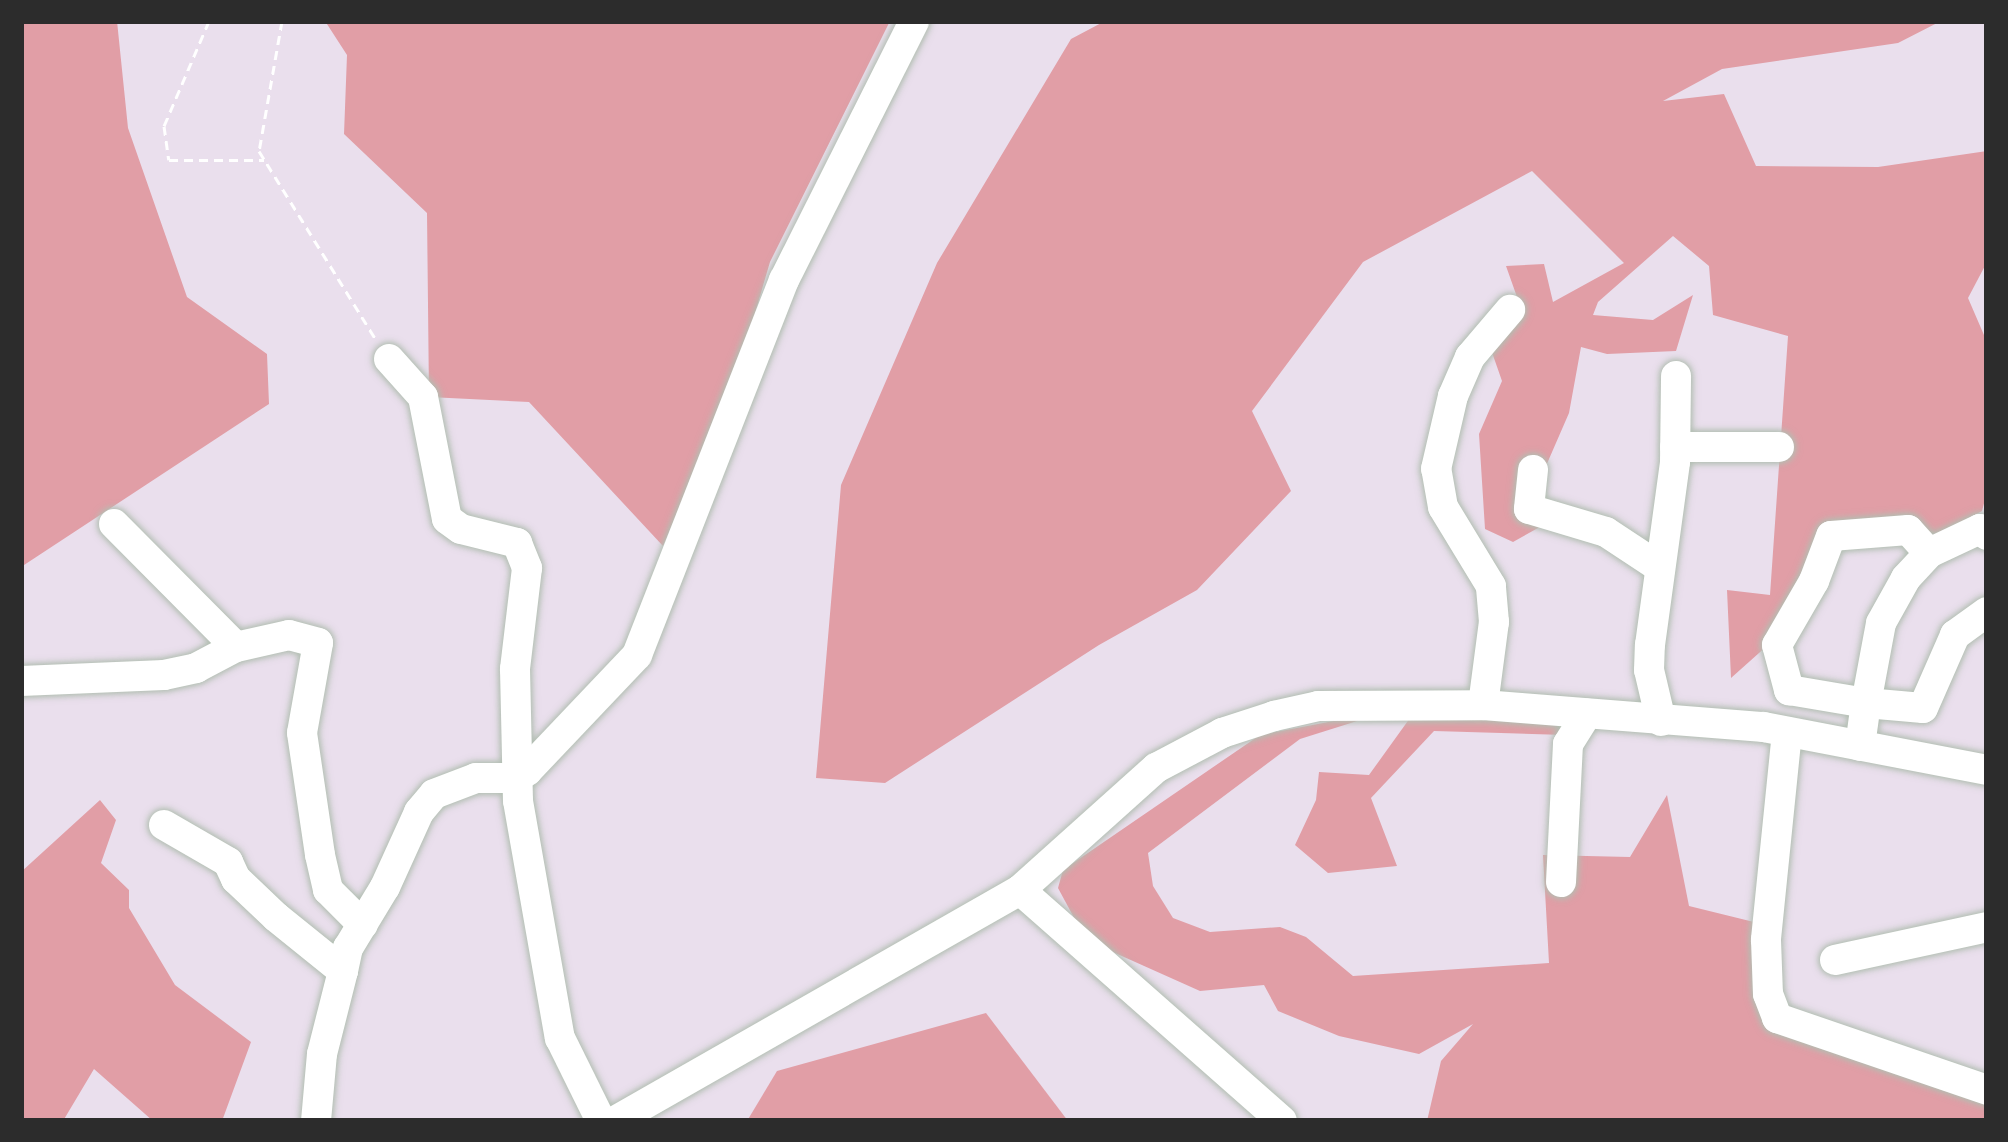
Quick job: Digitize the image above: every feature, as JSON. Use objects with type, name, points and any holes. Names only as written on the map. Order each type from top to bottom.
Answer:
[{"type":"street","points":[[316,1121],[322,1054],[348,948],[418,812],[434,794],[476,778],[515,778],[637,655],[784,280],[914,21]]},
{"type":"street","points":[[1484,705],[1494,622],[1491,586],[1443,507],[1436,469],[1453,396],[1470,357],[1510,310]]},
{"type":"street","points":[[389,359],[423,397],[447,519],[461,529],[517,543],[527,568],[515,669],[515,778],[560,1038],[601,1121]]},
{"type":"street","points":[[1661,721],[1649,670],[1675,447],[1676,376]]},
{"type":"street","points":[[1675,447],[1779,448]]},
{"type":"street","points":[[1533,470],[1529,509],[1606,532],[1659,567]]},
{"type":"street","points":[[114,524],[236,647]]},
{"type":"street","points":[[1860,746],[1881,623],[1906,578],[1929,553],[1980,529],[1987,535]]},
{"type":"street","points":[[1929,553],[1908,530],[1831,536],[1814,580],[1777,645],[1789,690],[1923,708],[1955,635],[1987,612]]},
{"type":"street","points":[[21,682],[164,675],[196,668],[236,647],[289,635],[318,643],[302,733],[320,855],[328,890],[363,925]]},
{"type":"street","points":[[1802,692],[1791,732],[1766,940],[1768,994],[1777,1018],[1987,1090]]},
{"type":"street","points":[[615,1121],[1020,890],[1156,769],[1222,733],[1318,706],[1484,705],[1791,732],[1987,770]]},
{"type":"street","points":[[1561,883],[1568,745],[1587,714]]},
{"type":"street","points":[[164,825],[228,862],[236,879],[343,971]]},
{"type":"street","points":[[1020,890],[1282,1121]]},
{"type":"street","points":[[1835,960],[1987,927]]},
{"type":"path","points":[[209,21],[164,126],[169,160],[264,160]]},
{"type":"path","points":[[283,21],[259,151],[389,359]]},
{"type":"shaded area","points":[[21,21],[117,21],[128,128],[187,297],[267,354],[269,404],[21,567]]},
{"type":"shaded area","points":[[325,21],[890,21],[770,262],[739,368],[663,546],[529,402],[429,397],[427,213],[344,134],[347,55]]},
{"type":"shaded area","points":[[1105,21],[1941,21],[1898,43],[1722,69],[1663,101],[1724,94],[1756,166],[1878,167],[1987,151],[1987,262],[1968,298],[1987,342],[1987,492],[1982,511],[1916,547],[1898,531],[1827,540],[1787,628],[1731,678],[1727,590],[1770,595],[1788,336],[1713,315],[1709,266],[1673,236],[1598,302],[1593,315],[1653,320],[1693,295],[1676,351],[1607,354],[1581,347],[1569,413],[1529,505],[1547,523],[1513,542],[1485,529],[1479,434],[1502,381],[1488,341],[1523,314],[1506,266],[1544,264],[1553,302],[1624,263],[1532,171],[1363,262],[1252,411],[1291,491],[1197,590],[1099,645],[885,783],[816,778],[841,485],[937,263],[1071,39]]},
{"type":"shaded area","points":[[1392,710],[1300,739],[1148,853],[1153,886],[1173,918],[1210,932],[1280,927],[1306,937],[1353,976],[1549,963],[1543,855],[1630,857],[1667,795],[1689,906],[1766,925],[1769,1014],[1987,1080],[1987,1121],[1427,1121],[1441,1061],[1473,1024],[1419,1054],[1339,1036],[1278,1011],[1264,985],[1200,991],[1086,940],[1058,888],[1063,870],[1260,735]]},
{"type":"shaded area","points":[[1410,718],[1561,721],[1565,735],[1434,731],[1371,798],[1397,866],[1328,873],[1295,845],[1316,800],[1319,772],[1369,775]]},
{"type":"shaded area","points":[[100,800],[116,820],[101,863],[129,890],[129,908],[175,985],[251,1042],[222,1121],[153,1121],[94,1069],[63,1121],[21,1121],[21,872]]},
{"type":"shaded area","points":[[986,1013],[1068,1121],[747,1121],[777,1071]]}]
